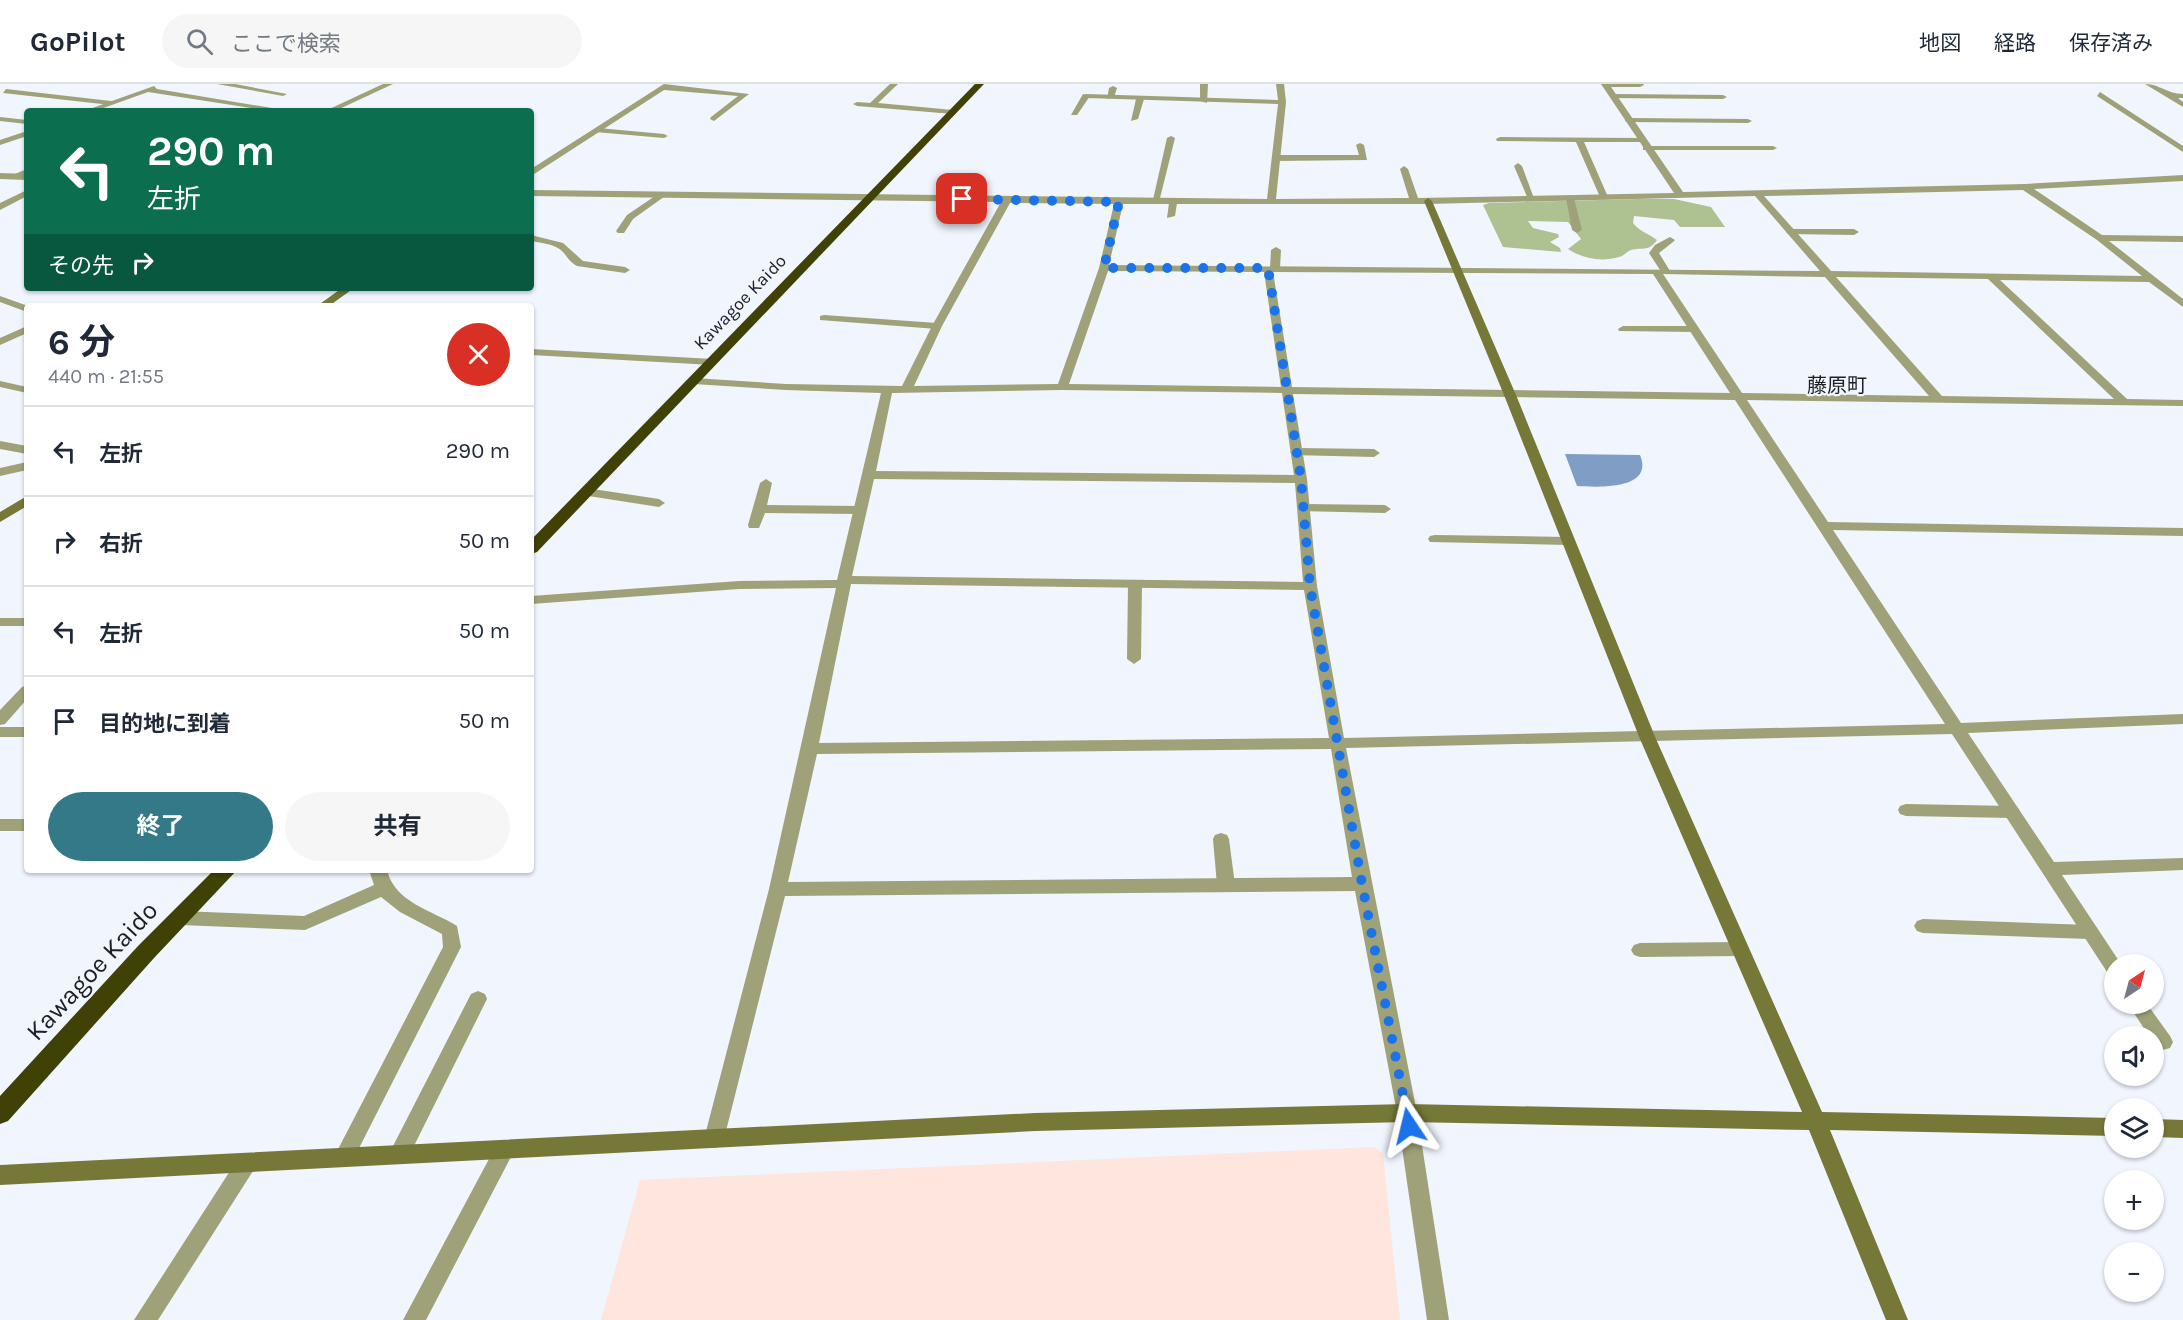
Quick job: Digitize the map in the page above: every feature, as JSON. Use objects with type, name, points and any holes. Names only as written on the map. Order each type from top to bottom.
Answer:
[{"type":"highway","name":"Kawagoe Kaido","points":[[534,546],[980,84]]},
{"type":"highway","name":"Kawagoe Kaido","points":[[0,1113],[224,873]]},
{"type":"street","points":[[97,108],[165,84]]},
{"type":"street","points":[[221,84],[283,94]]},
{"type":"street","points":[[336,108],[389,84]]},
{"type":"street","points":[[872,105],[894,84]]},
{"type":"street","points":[[1204,84],[1204,101]]},
{"type":"street","points":[[1271,202],[1282,102],[1280,84]]},
{"type":"street","points":[[1606,84],[1640,85]]},
{"type":"street","points":[[1606,84],[1680,195]]},
{"type":"street","points":[[2149,84],[2183,105]]},
{"type":"street","points":[[534,171],[666,86],[745,94],[714,119]]},
{"type":"street","points":[[1110,97],[1113,88]]},
{"type":"street","points":[[146,90],[266,108]]},
{"type":"street","points":[[6,91],[111,103]]},
{"type":"street","points":[[2100,94],[2183,150]]},
{"type":"street","points":[[1074,113],[1086,96],[1282,102]]},
{"type":"street","points":[[1614,96],[1723,96]]},
{"type":"street","points":[[2169,96],[2183,96]]},
{"type":"street","points":[[1134,119],[1140,99]]},
{"type":"street","points":[[857,104],[953,112]]},
{"type":"street","points":[[0,119],[24,122]]},
{"type":"street","points":[[1629,120],[1748,121]]},
{"type":"street","points":[[598,130],[664,136]]},
{"type":"street","points":[[0,143],[24,134]]},
{"type":"street","points":[[1155,202],[1171,138]]},
{"type":"street","points":[[1500,139],[1773,148]]},
{"type":"street","points":[[1579,140],[1604,197]]},
{"type":"street","points":[[1277,158],[1364,158],[1360,145]]},
{"type":"street","points":[[1518,166],[1532,199]]},
{"type":"street","points":[[1404,169],[1457,271],[1510,395],[1648,739],[1816,1122],[1897,1320]]},
{"type":"street","points":[[14,176],[24,173]]},
{"type":"street","points":[[0,176],[24,177]]},
{"type":"street","points":[[534,194],[1119,202],[1421,201],[2025,187],[2183,178]]},
{"type":"street","points":[[2025,187],[2100,238],[2183,304]]},
{"type":"street","points":[[1757,193],[1938,399]]},
{"type":"street","points":[[621,231],[630,217],[664,194]]},
{"type":"street","points":[[0,207],[24,195]]},
{"type":"street","points":[[1570,198],[1576,230]]},
{"type":"street","points":[[906,390],[937,326],[1007,200]]},
{"type":"street","points":[[1062,387],[1104,268],[1119,202]]},
{"type":"street","points":[[1170,216],[1173,202]]},
{"type":"street","points":[[1791,232],[1854,232]]},
{"type":"street","points":[[2100,238],[2183,239]]},
{"type":"street","points":[[534,239],[560,245],[566,249],[573,260],[580,264],[625,270]]},
{"type":"street","points":[[1670,240],[1658,247],[1654,253],[1660,271],[1694,329],[2104,954]]},
{"type":"street","points":[[1276,250],[1271,268],[1285,392],[1301,479],[1310,586],[1362,884],[1407,1113],[1438,1320]]},
{"type":"street","points":[[1104,268],[1660,271],[2150,279]]},
{"type":"street","points":[[1989,275],[2124,402]]},
{"type":"street","points":[[326,303],[344,291]]},
{"type":"street","points":[[0,299],[24,308]]},
{"type":"street","points":[[824,318],[937,326]]},
{"type":"street","points":[[1623,329],[1694,329]]},
{"type":"street","points":[[0,342],[24,330]]},
{"type":"street","points":[[534,352],[713,362]]},
{"type":"street","points":[[694,381],[767,387],[887,390],[1062,387],[1285,392],[2183,403]]},
{"type":"street","points":[[0,384],[24,389]]},
{"type":"street","points":[[714,1139],[778,889],[887,390]]},
{"type":"street","points":[[0,445],[24,449]]},
{"type":"street","points":[[1296,452],[1374,453]]},
{"type":"street","points":[[0,472],[24,464]]},
{"type":"street","points":[[869,475],[1301,479]]},
{"type":"street","points":[[754,525],[766,483]]},
{"type":"street","points":[[586,492],[659,503]]},
{"type":"street","points":[[0,518],[24,502]]},
{"type":"street","points":[[1303,508],[1385,508]]},
{"type":"street","points":[[760,509],[859,510]]},
{"type":"street","points":[[1823,526],[2183,532]]},
{"type":"street","points":[[1435,539],[1568,541]]},
{"type":"street","points":[[534,600],[739,585],[844,582],[1310,586]]},
{"type":"street","points":[[1134,584],[1134,659]]},
{"type":"street","points":[[0,622],[24,622]]},
{"type":"street","points":[[0,720],[24,693]]},
{"type":"street","points":[[810,749],[1648,739],[1957,730],[2183,719]]},
{"type":"street","points":[[0,732],[24,732]]},
{"type":"street","points":[[1906,810],[2012,812]]},
{"type":"street","points":[[0,825],[24,825]]},
{"type":"street","points":[[1221,839],[1226,885]]},
{"type":"street","points":[[2050,869],[2183,864]]},
{"type":"street","points":[[344,1157],[452,947],[451,931],[440,923],[404,906],[383,889],[379,873]]},
{"type":"street","points":[[778,889],[1362,884]]},
{"type":"street","points":[[180,918],[305,923],[383,889]]},
{"type":"street","points":[[1923,927],[2089,932]]},
{"type":"street","points":[[1640,950],[1740,949]]},
{"type":"street","points":[[399,1155],[478,999]]},
{"type":"street","points":[[0,1175],[504,1151],[1035,1122],[1407,1113],[2104,1127]]},
{"type":"street","points":[[2164,1128],[2183,1129]]},
{"type":"street","points":[[414,1320],[504,1151]]},
{"type":"street","points":[[145,1320],[246,1164]]},
{"type":"shaded area","points":[[1375,1147],[1383,1154],[1400,1320],[601,1320],[640,1180]]},
{"type":"green space","points":[[1674,199],[1711,207],[1725,227],[1680,227],[1674,220],[1634,216],[1633,223],[1657,240],[1654,244],[1648,248],[1631,250],[1613,259],[1599,259],[1586,257],[1568,249],[1581,239],[1568,222],[1528,221],[1533,228],[1558,234],[1559,237],[1550,242],[1560,248],[1561,252],[1503,247],[1483,205],[1489,203]]},
{"type":"water","points":[[1565,454],[1640,455],[1642,467],[1639,475],[1621,484],[1597,487],[1577,486]]},
{"type":"district","name":"藤原町","points":[[1837,385]]},
{"type":"route","points":[[962,199],[1119,202],[1104,268],[1268,268],[1285,392],[1301,479],[1310,586],[1362,884],[1409,1126]]}]
